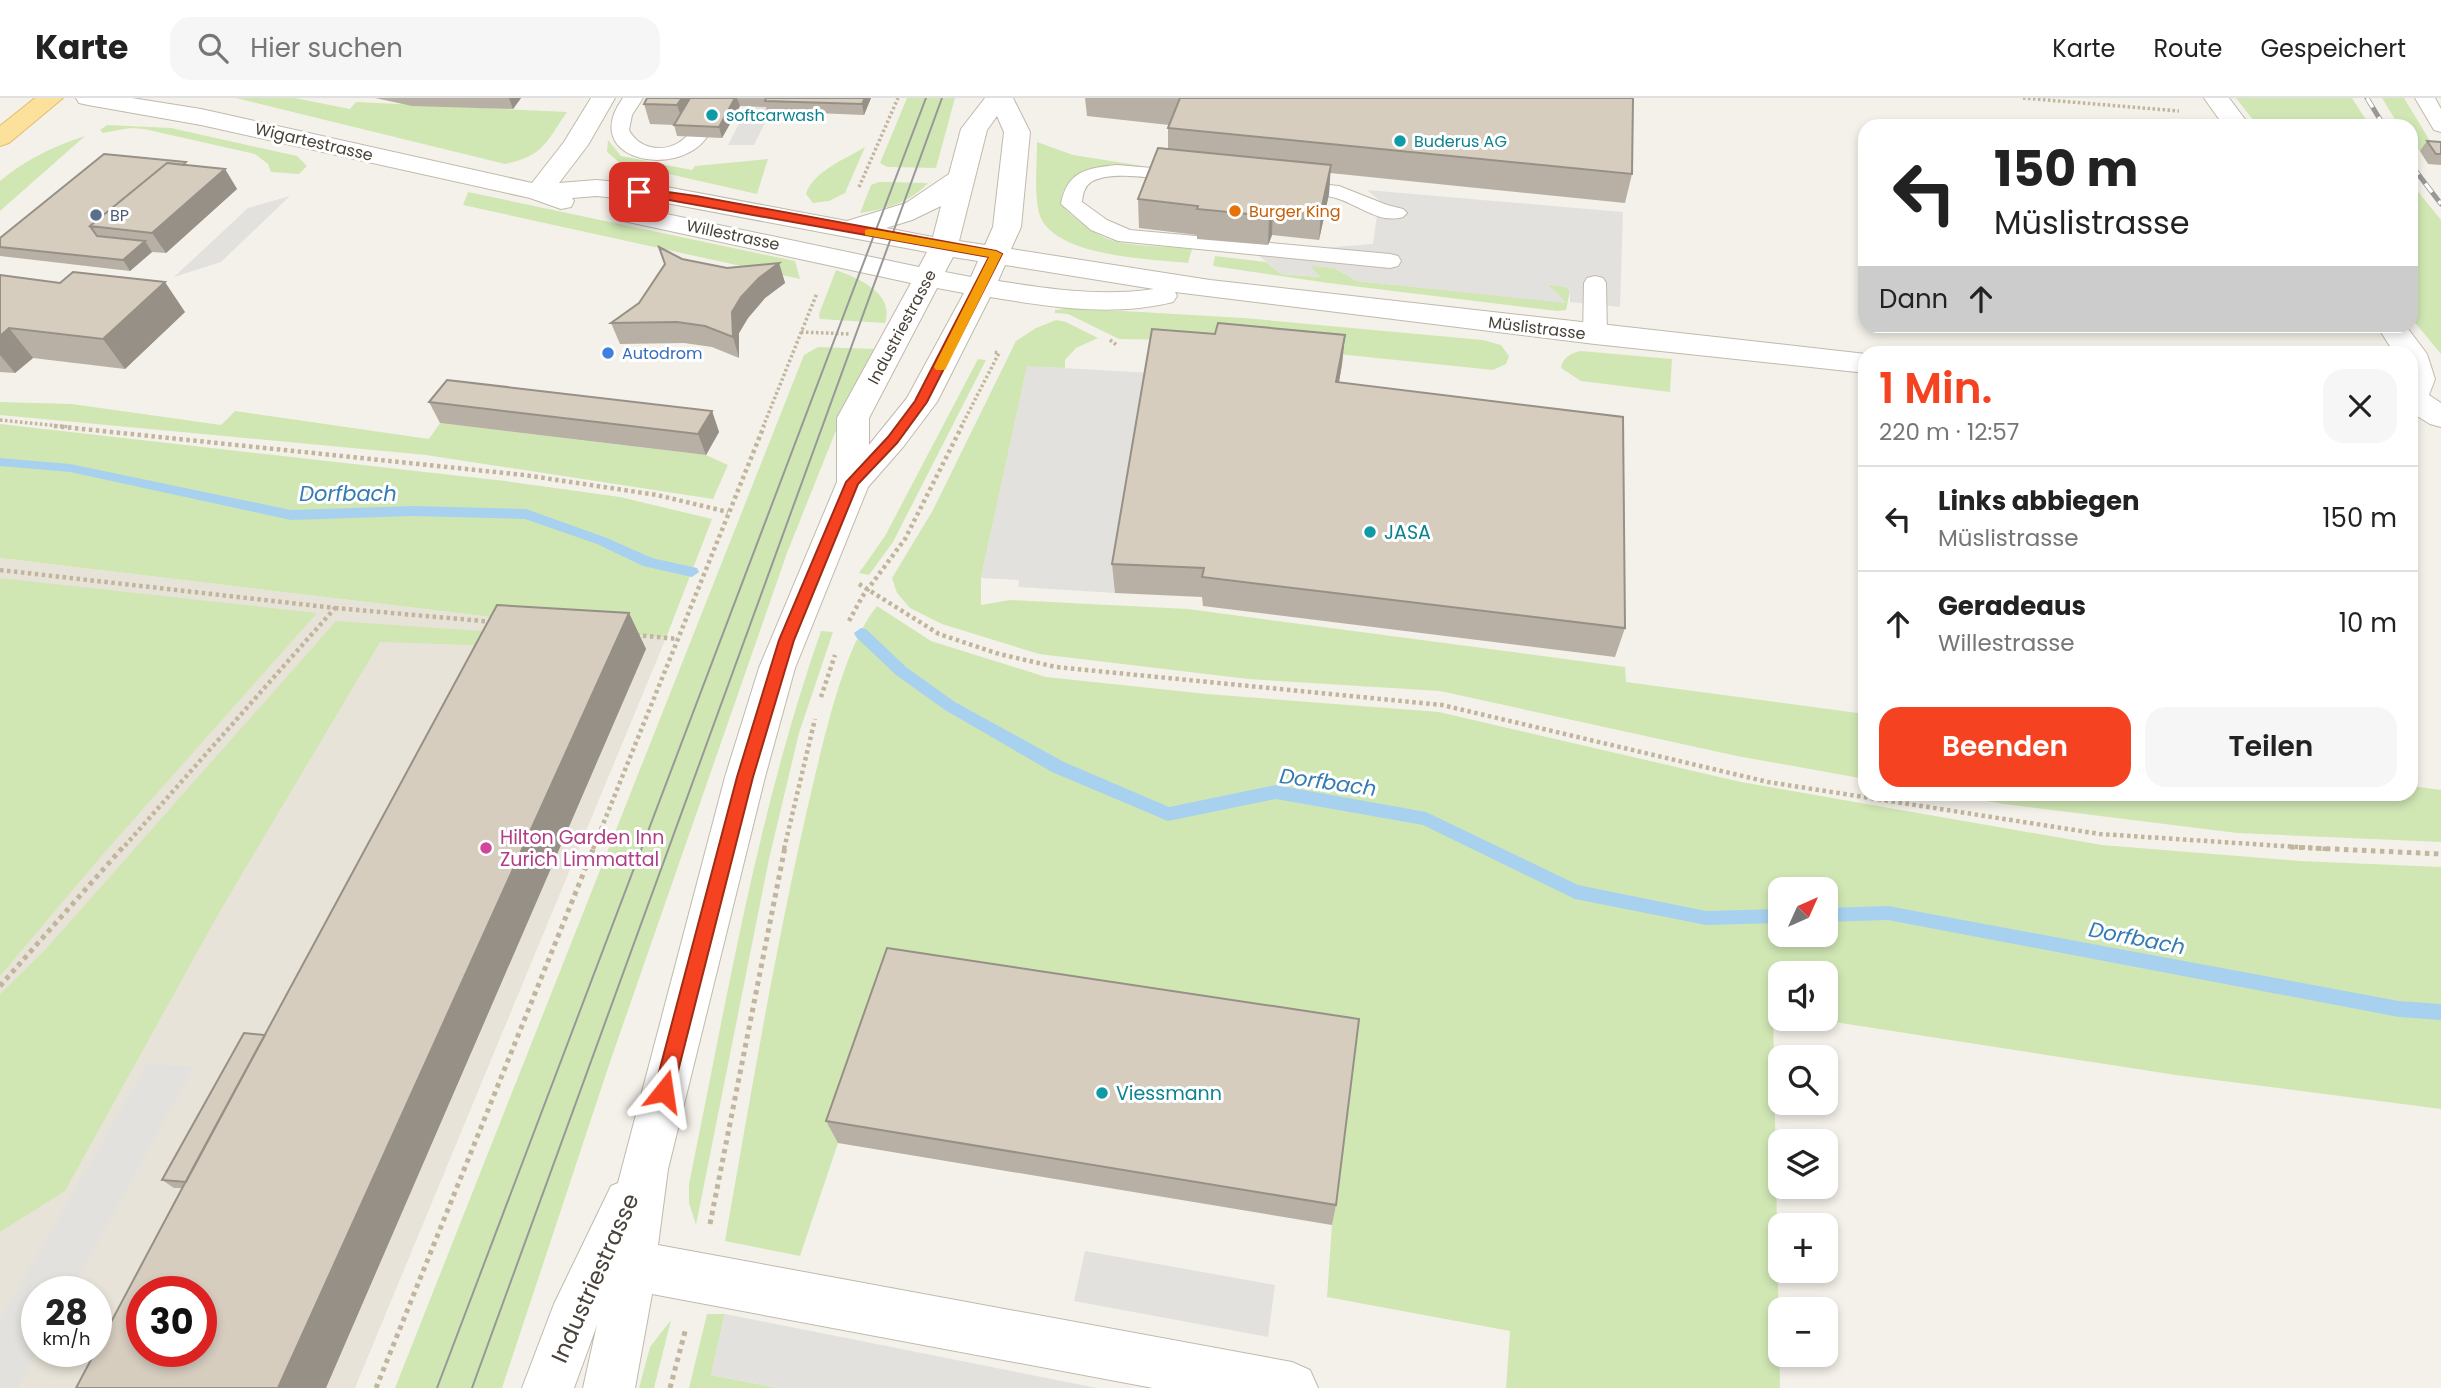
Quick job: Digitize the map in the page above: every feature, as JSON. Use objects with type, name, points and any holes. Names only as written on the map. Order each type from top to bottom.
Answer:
[{"type":"main road","points":[[0,138],[51,98]]},
{"type":"street","name":"Wigartestrasse","points":[[88,98],[201,117],[538,192]]},
{"type":"street","points":[[538,192],[575,145],[603,98]]},
{"type":"street","name":"Industriestrasse","points":[[609,1388],[622,1328],[643,1169],[745,777],[787,640],[852,482],[892,440],[921,402],[981,288],[1007,227],[1017,132],[1000,98],[974,129],[944,247],[853,418],[852,482]]},
{"type":"street","points":[[2216,98],[2232,119]]},
{"type":"street","points":[[831,226],[878,222],[906,215],[946,192],[964,175]]},
{"type":"street","name":"Willestrasse","points":[[538,192],[596,188],[661,194],[944,247]]},
{"type":"street","name":"Willestrasse","points":[[538,192],[575,207],[646,216],[929,278]]},
{"type":"street","name":"Müslistrasse","points":[[944,247],[1210,289],[1858,363]]},
{"type":"street","name":"Müslistrasse","points":[[929,278],[1042,297],[1125,302],[1210,289]]},
{"type":"street","points":[[2418,402],[2441,417]]},
{"type":"street","name":"Industriestrasse","points":[[548,1388],[572,1322],[643,1169]]},
{"type":"street","points":[[631,1265],[1292,1388]]},
{"type":"lane","points":[[633,98],[621,117],[620,126],[622,134],[638,151],[668,154],[686,148],[697,137]]},
{"type":"lane","points":[[2425,98],[2441,126]]},
{"type":"lane","points":[[1203,178],[1105,171],[1089,175],[1077,183],[1072,192],[1071,204],[1098,225],[1112,233],[1126,236],[1390,261]]},
{"type":"lane","points":[[1271,185],[1339,192],[1382,211],[1396,213]]},
{"type":"lane","points":[[1595,284],[1595,335]]},
{"type":"path","points":[[855,196],[898,98]]},
{"type":"path","points":[[2023,98],[2185,111]]},
{"type":"path","points":[[376,1388],[819,287]]},
{"type":"path","points":[[847,625],[862,597],[905,540],[999,353]]},
{"type":"path","points":[[0,420],[524,475],[657,495],[728,512]]},
{"type":"path","points":[[817,565],[867,590],[939,634],[999,654],[1056,667],[1441,705],[1768,782],[1858,796]]},
{"type":"path","points":[[0,570],[335,607],[500,622]]},
{"type":"path","points":[[0,986],[335,607]]},
{"type":"path","points":[[623,634],[678,639]]},
{"type":"path","points":[[819,702],[837,651]]},
{"type":"path","points":[[670,1388],[699,1276],[778,876],[816,715]]},
{"type":"path","points":[[1889,801],[2100,834],[2290,848],[2441,854]]},
{"type":"shaded area","points":[[748,106],[773,107],[754,145],[728,145]]},
{"type":"shaded area","points":[[1367,190],[1623,212],[1620,307],[1570,302],[1570,291],[1566,287],[1548,284],[1566,303],[1357,281],[1334,268],[1310,266],[1321,277],[1281,274],[1258,255],[1305,260],[1307,249],[1373,244],[1377,215],[1386,206]]},
{"type":"shaded area","points":[[290,196],[221,262],[174,277],[248,208]]},
{"type":"shaded area","points":[[1027,366],[1151,373],[1115,593],[1018,587],[1019,580],[981,578]]},
{"type":"shaded area","points":[[0,558],[666,638],[355,1388],[0,1388]]},
{"type":"shaded area","points":[[147,1064],[194,1067],[79,1276],[25,1276]]},
{"type":"shaded area","points":[[1085,1251],[1275,1285],[1268,1337],[1074,1301]]},
{"type":"shaded area","points":[[21,1283],[21,1367],[29,1367],[18,1388],[0,1388],[0,1320]]},
{"type":"shaded area","points":[[725,1314],[1097,1388],[778,1388],[711,1375]]},
{"type":"green space","points":[[236,98],[295,98],[350,109],[356,102],[567,112],[548,140],[536,152],[505,164]]},
{"type":"green space","points":[[907,98],[955,98],[936,168],[887,167],[880,163]]},
{"type":"green space","points":[[2236,98],[2352,98],[2366,119],[2252,119]]},
{"type":"green space","points":[[2382,98],[2404,98],[2417,119],[2395,119]]},
{"type":"green space","points":[[2418,121],[2435,149],[2435,152],[2418,150]]},
{"type":"green space","points":[[107,125],[171,128],[297,156],[307,166],[299,174],[271,172],[268,164],[255,154],[144,129],[130,128],[103,133],[100,130]]},
{"type":"green space","points":[[85,136],[0,211],[0,181],[40,154]]},
{"type":"green space","points":[[608,140],[621,156],[692,170],[695,166],[768,159],[757,194],[620,163],[607,152]]},
{"type":"green space","points":[[1037,142],[1073,155],[1143,166],[1099,167],[1078,174],[1064,190],[1063,205],[1087,227],[1111,240],[1192,249],[1188,263],[1104,253],[1062,239],[1047,228],[1037,205]]},
{"type":"green space","points":[[865,147],[845,193],[829,201],[813,203],[806,194],[815,179],[831,166]]},
{"type":"green space","points":[[879,182],[928,183],[913,196],[897,204],[860,213],[871,185]]},
{"type":"green space","points":[[2418,191],[2441,220],[2441,354],[2418,326]]},
{"type":"green space","points":[[468,192],[795,261],[800,279],[463,205]]},
{"type":"green space","points":[[1215,256],[1266,262],[1281,274],[1320,277],[1309,265],[1334,268],[1357,281],[1565,302],[1546,284],[1566,287],[1570,291],[1566,310],[1557,311],[1213,266]]},
{"type":"green space","points":[[836,270],[864,282],[880,295],[887,312],[885,323],[820,319],[819,314]]},
{"type":"green space","points":[[1071,308],[1244,318],[1483,340],[1501,345],[1509,356],[1506,364],[1493,370],[1212,341],[1119,339],[1068,314],[1055,313],[1055,310]]},
{"type":"green space","points":[[1056,320],[1066,322],[1098,338],[1076,348],[1065,360],[1065,368],[1027,367],[981,578],[981,605],[1010,600],[1188,609],[1625,667],[1626,682],[1858,713],[1858,778],[1737,756],[1440,691],[1248,679],[1039,654],[942,624],[910,608],[897,593],[892,578],[933,510],[1016,341],[1036,328]]},
{"type":"green space","points":[[818,347],[875,349],[849,398],[787,553],[610,1062],[502,1388],[395,1388],[804,355]]},
{"type":"green space","points":[[1581,351],[1672,359],[1670,392],[1581,381],[1561,368],[1568,356]]},
{"type":"green space","points":[[978,359],[986,360],[893,542],[869,575],[859,573],[885,536]]},
{"type":"green space","points":[[0,402],[72,404],[221,425],[235,411],[429,439],[440,423],[706,455],[728,465],[713,499],[426,455],[0,415]]},
{"type":"green space","points":[[0,424],[505,481],[620,497],[712,519],[666,638],[0,558]]},
{"type":"green space","points":[[0,578],[317,613],[104,853],[0,976]]},
{"type":"green space","points":[[877,606],[931,641],[1046,677],[1207,694],[1439,712],[1741,782],[2102,845],[2300,861],[2441,867],[2441,1109],[2176,1075],[1838,1023],[1838,961],[1768,961],[1768,1031],[1773,1031],[1774,1045],[1768,1045],[1768,1115],[1775,1115],[1775,1129],[1768,1129],[1768,1199],[1776,1199],[1777,1213],[1768,1213],[1768,1283],[1778,1283],[1778,1297],[1768,1297],[1768,1367],[1780,1367],[1780,1388],[1506,1388],[1510,1331],[1327,1297],[1332,1225],[1355,1043],[838,1143],[800,1256],[725,1241],[766,1010],[801,837],[824,738],[855,643]]},
{"type":"green space","points":[[336,621],[496,632],[501,646],[380,642],[220,911],[65,1191],[0,1232],[0,994],[44,951]]},
{"type":"green space","points":[[821,631],[833,632],[799,733],[769,859],[696,1225],[689,1203],[689,1184],[731,975],[779,767]]},
{"type":"green space","points":[[2418,787],[2441,790],[2441,842],[2237,833],[1986,801],[2418,801]]},
{"type":"green space","points":[[707,1314],[725,1314],[711,1375],[778,1388],[689,1388]]},
{"type":"green space","points":[[671,1320],[654,1388],[639,1388],[650,1347]]},
{"type":"building","points":[[647,98],[682,98],[677,105],[644,104]]},
{"type":"building","points":[[690,98],[735,98],[719,127],[674,125]]},
{"type":"building","points":[[766,98],[865,98],[862,104],[765,101]]},
{"type":"building","name":"Buderus AG","points":[[1180,98],[1633,98],[1632,174],[1168,128]]},
{"type":"building","points":[[2427,141],[2441,142],[2441,154],[2436,154]]},
{"type":"building","points":[[1158,148],[1331,165],[1321,211],[1273,206],[1269,216],[1197,209],[1198,206],[1138,199]]},
{"type":"building","name":"BP","points":[[104,154],[186,162],[183,165],[167,163],[90,226],[97,236],[145,241],[123,260],[0,247],[0,238]]},
{"type":"building","points":[[167,163],[225,169],[152,233],[90,226]]},
{"type":"building","points":[[659,247],[682,259],[727,268],[779,263],[759,278],[741,297],[732,312],[733,337],[705,326],[677,322],[611,323],[639,303],[665,264]]},
{"type":"building","points":[[73,272],[165,282],[103,339],[9,328],[0,336],[0,275],[60,283]]},
{"type":"building","name":"JASA","points":[[1218,323],[1345,335],[1336,382],[1623,417],[1625,628],[1202,577],[1204,568],[1112,564],[1152,329],[1215,334]]},
{"type":"building","points":[[447,380],[712,411],[698,434],[429,402]]},
{"type":"building","name":"Hilton Garden Inn Zurich Limmattal","points":[[497,605],[629,613],[278,1388],[76,1388],[87,1367],[112,1367],[112,1320],[126,1294],[126,1367],[217,1367],[217,1276],[136,1276]]},
{"type":"building","name":"Viessmann","points":[[887,948],[1359,1019],[1336,1205],[826,1121]]},
{"type":"building","points":[[244,1033],[265,1035],[186,1182],[162,1180]]},
{"type":"waterway","name":"Dorfbach","points":[[0,462],[70,468],[291,515],[413,511],[526,514],[602,541],[648,562],[692,572]]},
{"type":"waterway","name":"Dorfbach","points":[[861,633],[901,671],[950,706],[1058,767],[1168,814],[1276,792],[1426,819],[1575,892],[1706,918],[1768,916]]},
{"type":"waterway","name":"Dorfbach","points":[[1838,915],[1888,913],[2399,1009],[2441,1012]]},
{"type":"tram line","points":[[437,1388],[926,98]]},
{"type":"tram line","points":[[472,1388],[942,98]]},
{"type":"railway","points":[[2367,98],[2380,119]]},
{"type":"railway","points":[[2418,174],[2441,204]]},
{"type":"slow traffic","points":[[870,232],[996,254],[940,367]]},
{"type":"place","name":"softcarwash","points":[[712,115]]},
{"type":"place","name":"Buderus AG","points":[[1400,141]]},
{"type":"place","name":"Burger King","points":[[1235,211]]},
{"type":"place","name":"BP","points":[[96,215]]},
{"type":"place","name":"Autodrom","points":[[608,353]]},
{"type":"place","name":"JASA","points":[[1370,532]]},
{"type":"place","name":"Hilton Garden Inn Zurich Limmattal","points":[[486,848]]},
{"type":"place","name":"Viessmann","points":[[1102,1093]]},
{"type":"route","points":[[639,192],[696,199],[944,247],[996,254],[921,402],[892,440],[852,482],[804,595],[777,668],[745,777],[664,1091]]}]
